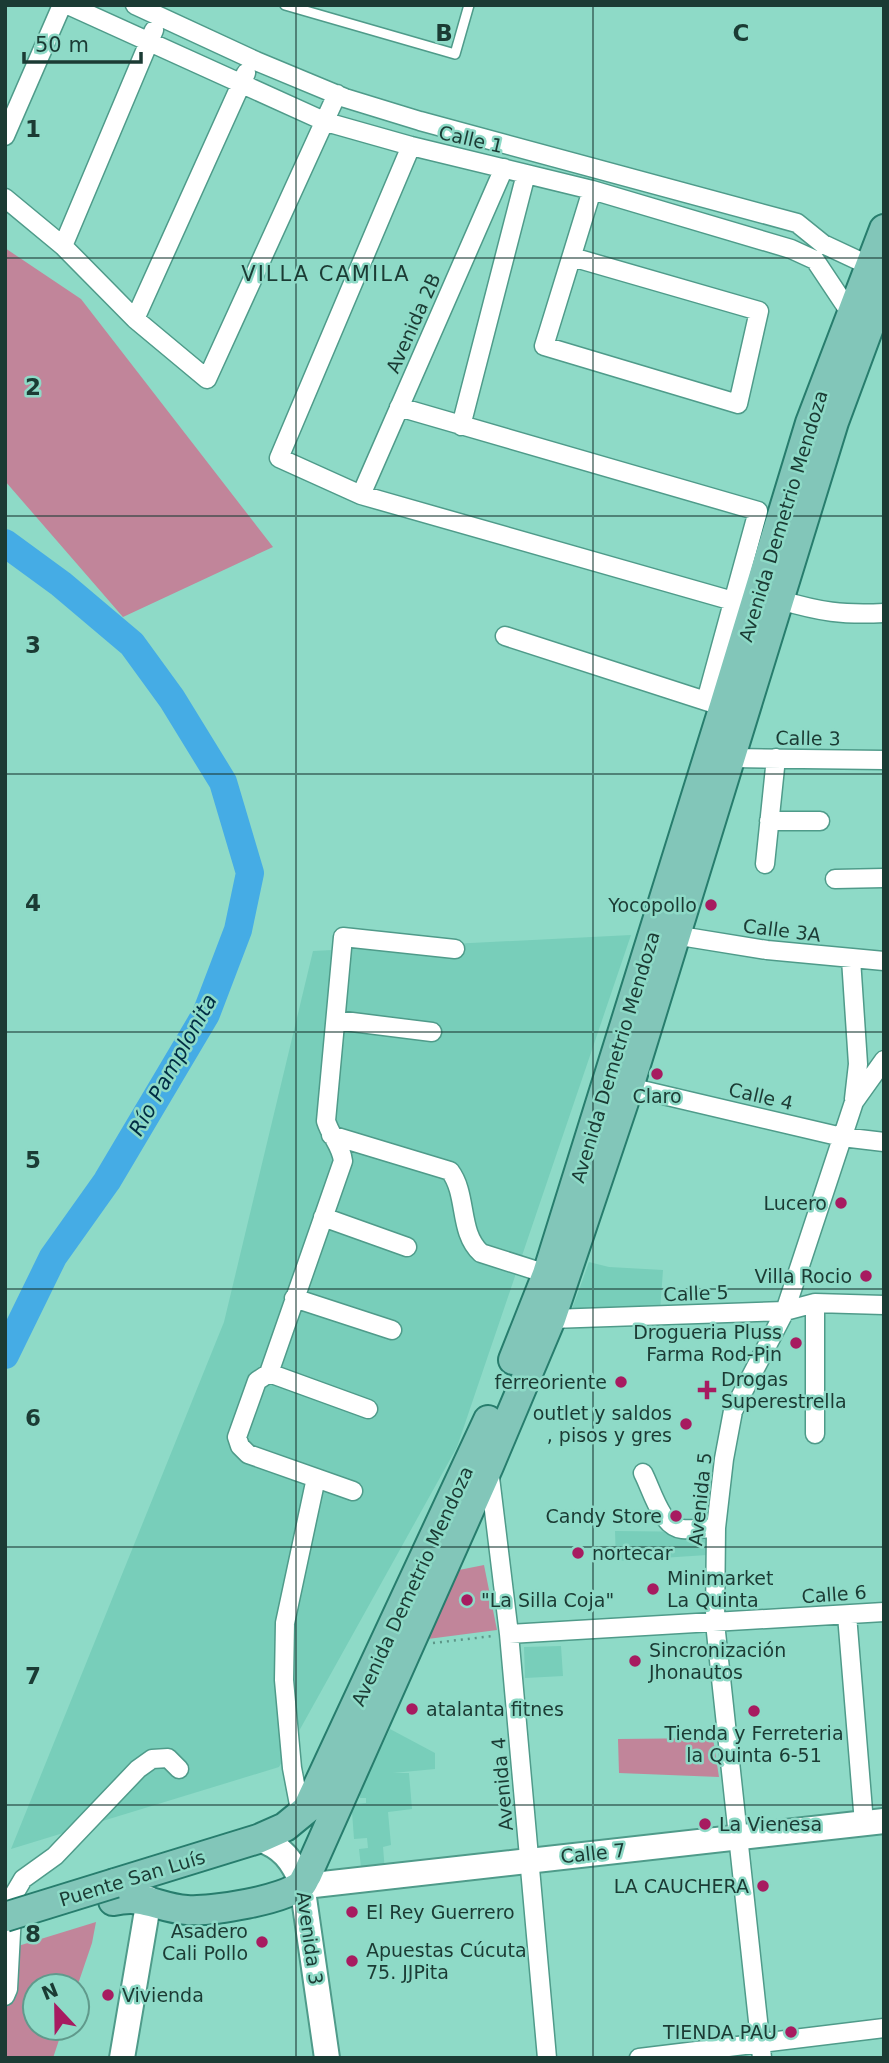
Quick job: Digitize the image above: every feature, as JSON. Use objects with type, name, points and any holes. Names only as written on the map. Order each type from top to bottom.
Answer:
[{"type":"main road","name":"Avenida Demetrio Mendoza","points":[[302,1884],[489,1466],[551,1319],[629,1087],[834,422],[878,291],[884,229]]},
{"type":"main road","name":"Avenida Demetrio Mendoza","points":[[258,1839],[285,1827],[301,1815],[314,1797],[501,1391],[547,1274],[715,704],[810,423],[850,314],[878,291]]},
{"type":"main road","name":"Puente San Luís","points":[[5,1933],[258,1839]]},
{"type":"main road","name":"Puente San Luís","points":[[5,1917],[114,1892],[126,1898],[149,1899],[177,1909],[207,1910],[265,1899],[302,1884]]},
{"type":"street","points":[[5,135],[62,5]]},
{"type":"street","name":"Calle 1","points":[[68,5],[326,122],[411,146],[592,190],[791,249],[819,252],[878,291]]},
{"type":"street","name":"Calle 1","points":[[135,5],[163,11],[251,59],[337,94],[420,121],[797,223],[819,252],[850,314]]},
{"type":"street","points":[[63,246],[163,11]]},
{"type":"street","points":[[135,319],[251,59]]},
{"type":"street","points":[[5,198],[63,246],[135,319],[207,379],[337,94]]},
{"type":"street","points":[[411,146],[279,458],[361,495],[733,601]]},
{"type":"street","name":"Avenida 2B","points":[[361,495],[504,168]]},
{"type":"street","points":[[461,426],[526,174]]},
{"type":"street","points":[[572,257],[759,311],[738,404],[544,346],[592,190]]},
{"type":"street","points":[[398,407],[758,511],[733,601],[715,704],[505,635]]},
{"type":"street","points":[[780,600],[843,615],[884,613]]},
{"type":"street","name":"Calle 3","points":[[732,758],[884,760]]},
{"type":"street","points":[[765,864],[776,758]]},
{"type":"street","points":[[769,821],[820,821]]},
{"type":"street","points":[[835,879],[884,878]]},
{"type":"street","name":"Calle 3A","points":[[674,935],[767,950],[884,961]]},
{"type":"street","points":[[353,1491],[248,1454],[240,1446],[237,1437],[257,1381],[268,1374],[343,1161],[341,1147],[330,1134],[326,1121],[343,937],[456,949]]},
{"type":"street","points":[[851,959],[858,1064],[854,1102]]},
{"type":"street","points":[[335,1020],[432,1032]]},
{"type":"street","name":"Avenida 5","points":[[761,2050],[715,1623],[716,1528],[724,1459],[733,1411],[785,1311],[854,1102],[884,1060]]},
{"type":"street","name":"Calle 4","points":[[629,1087],[842,1137],[884,1142]]},
{"type":"street","points":[[330,1134],[450,1171],[460,1189],[468,1232],[474,1247],[481,1253],[547,1274]]},
{"type":"street","points":[[323,1217],[407,1247]]},
{"type":"street","points":[[294,1298],[392,1331]]},
{"type":"street","points":[[815,1303],[816,1434]]},
{"type":"street","name":"Calle 5","points":[[551,1319],[785,1311],[815,1303],[884,1305]]},
{"type":"street","points":[[268,1374],[368,1409]]},
{"type":"street","name":"Avenida 4","points":[[489,1466],[509,1634],[547,2058]]},
{"type":"street","points":[[643,1473],[661,1513],[670,1524],[680,1529],[716,1528]]},
{"type":"street","points":[[301,1815],[292,1768],[284,1680],[285,1623],[316,1478]]},
{"type":"street","name":"Calle 6","points":[[509,1634],[884,1612]]},
{"type":"street","points":[[847,1615],[874,1822]]},
{"type":"street","points":[[5,1996],[8,1989],[13,1896],[23,1879],[55,1856],[115,1792],[152,1759],[168,1758],[179,1769]]},
{"type":"street","name":"Calle 7","points":[[302,1884],[314,1885],[874,1822]]},
{"type":"street","name":"Avenida 3","points":[[258,1839],[274,1845],[286,1855],[302,1884],[327,2058]]},
{"type":"street","points":[[121,2058],[149,1899]]},
{"type":"street","points":[[639,2058],[761,2050],[884,2028]]},
{"type":"lane","points":[[285,5],[455,54],[469,5]]},
{"type":"path","points":[[409,1646],[509,1634]]},
{"type":"shaded area","points":[[5,248],[81,299],[273,547],[123,617],[5,481]]},
{"type":"shaded area","points":[[631,935],[457,1447],[279,1767],[11,1849],[224,1322],[313,951]]},
{"type":"shaded area","points":[[589,1262],[609,1267],[663,1270],[660,1311],[582,1313],[572,1309]]},
{"type":"shaded area","points":[[615,1531],[709,1532],[707,1555],[616,1561]]},
{"type":"shaded area","name":"\"La Silla Coja\"","points":[[484,1565],[497,1630],[420,1640],[459,1570]]},
{"type":"shaded area","points":[[561,1646],[563,1676],[525,1678],[524,1647]]},
{"type":"shaded area","points":[[390,1729],[435,1753],[435,1769],[393,1773],[409,1773],[412,1809],[388,1812],[391,1845],[383,1847],[385,1872],[362,1876],[359,1849],[368,1848],[367,1838],[354,1839],[352,1812],[355,1804],[366,1803],[366,1798],[360,1798],[359,1784],[363,1775],[368,1775]]},
{"type":"shaded area","points":[[713,1738],[719,1777],[619,1773],[618,1739]]},
{"type":"shaded area","points":[[96,1922],[82,1972],[21,1972],[21,2042],[58,2042],[53,2058],[5,2058],[5,1950]]},
{"type":"waterway","name":"Río Pamplonita","points":[[5,543],[61,584],[132,644],[172,699],[223,782],[250,873],[238,930],[206,1014],[107,1181],[53,1257],[5,1355]]},
{"type":"place","name":"Yocopollo","points":[[711,905]]},
{"type":"place","name":"Claro","points":[[657,1074]]},
{"type":"place","name":"Lucero","points":[[841,1203]]},
{"type":"place","name":"Villa Rocio","points":[[866,1276]]},
{"type":"place","name":"Drogueria Pluss Farma Rod-Pin","points":[[796,1343]]},
{"type":"place","name":"ferreoriente","points":[[621,1382]]},
{"type":"place","name":"Drogas Superestrella","points":[[707,1390]]},
{"type":"place","name":"outlet y saldos , pisos y gres","points":[[686,1424]]},
{"type":"place","name":"Candy Store","points":[[676,1516]]},
{"type":"place","name":"nortecar","points":[[578,1553]]},
{"type":"place","name":"Minimarket La Quinta","points":[[653,1589]]},
{"type":"place","name":"\"La Silla Coja\"","points":[[467,1600]]},
{"type":"place","name":"Sincronización Jhonautos","points":[[635,1661]]},
{"type":"place","name":"atalanta fitnes","points":[[412,1709]]},
{"type":"place","name":"Tienda y Ferreteria la Quinta 6-51","points":[[754,1711]]},
{"type":"place","name":"La Vienesa","points":[[705,1824]]},
{"type":"place","name":"LA CAUCHERA","points":[[763,1886]]},
{"type":"place","name":"El Rey Guerrero","points":[[352,1912]]},
{"type":"place","name":"Asadero Cali Pollo","points":[[262,1942]]},
{"type":"place","name":"Apuestas Cúcuta 75. JJPita","points":[[352,1961]]},
{"type":"place","name":"Vivienda","points":[[108,1995]]},
{"type":"place","name":"TIENDA PAU","points":[[791,2032]]},
{"type":"district","name":"VILLA CAMILA","points":[[326,274]]}]
